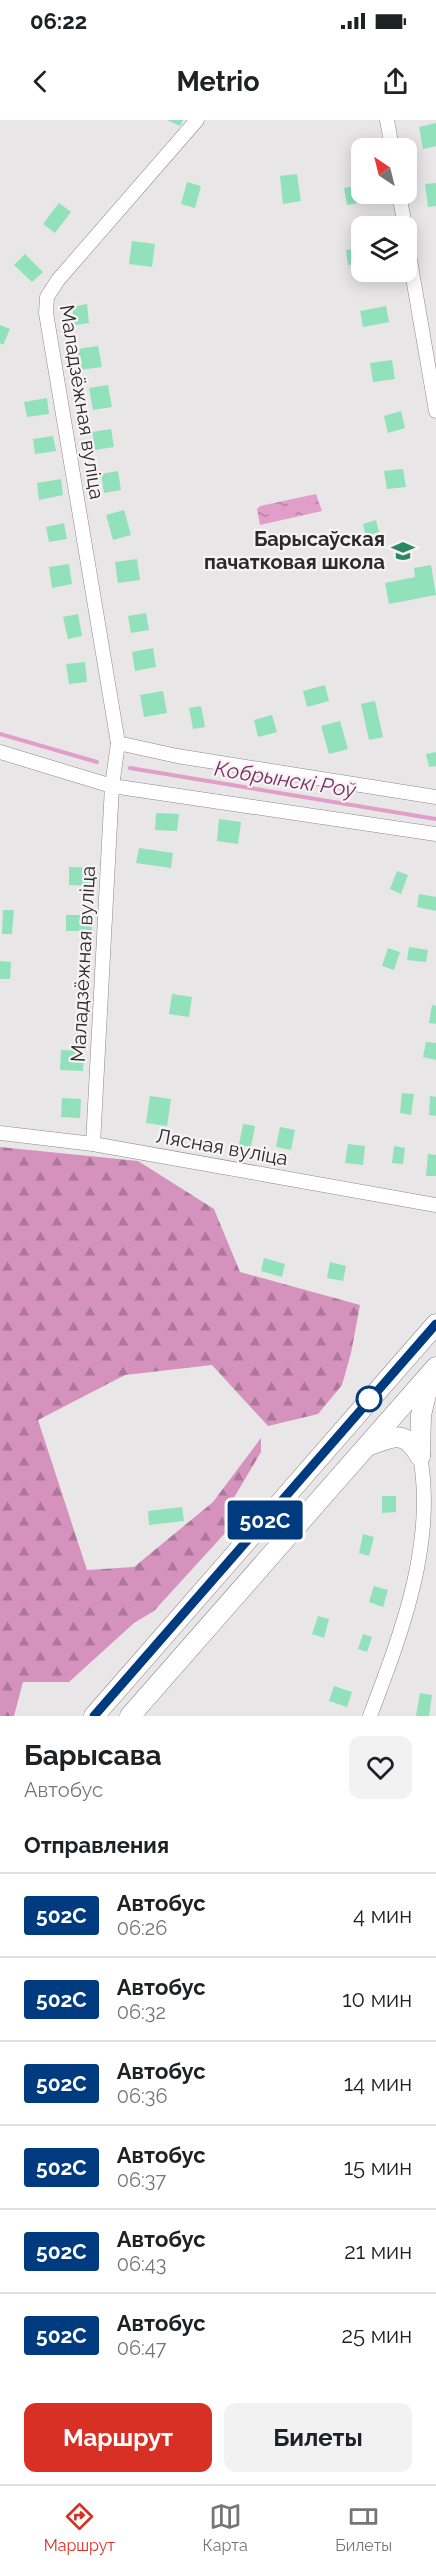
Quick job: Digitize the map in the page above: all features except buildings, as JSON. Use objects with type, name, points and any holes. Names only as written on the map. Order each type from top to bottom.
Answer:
[{"type":"highway","points":[[94,1716],[436,1324]]},
{"type":"highway","points":[[130,1716],[434,1370]]},
{"type":"highway","points":[[420,1456],[421,1415],[434,1370]]},
{"type":"highway","points":[[368,1446],[391,1437],[404,1437],[413,1443],[420,1456]]},
{"type":"street","name":"Маладзёжная вуліца","points":[[93,1144],[112,786],[118,743],[46,313],[47,297],[58,280],[198,120]]},
{"type":"street","points":[[387,120],[390,138]]},
{"type":"street","points":[[414,282],[436,411]]},
{"type":"street","points":[[118,743],[177,756],[436,797]]},
{"type":"street","points":[[0,752],[112,786],[436,834]]},
{"type":"street","name":"Лясная вуліца","points":[[0,1133],[93,1144],[436,1205]]},
{"type":"street","points":[[370,1716],[419,1567],[425,1482],[420,1456]]},
{"type":"green space","points":[[0,1147],[138,1161],[214,1209],[240,1272],[360,1305],[342,1385],[318,1414],[268,1426],[212,1365],[125,1375],[38,1420],[87,1570],[134,1567],[213,1502],[261,1438],[261,1452],[232,1501],[237,1520],[154,1611],[134,1623],[69,1682],[23,1682],[14,1716],[0,1716]]},
{"type":"water","points":[[316,494],[322,511],[260,525],[257,509],[260,506]]},
{"type":"waterway","name":"Кобрынскі Роў","points":[[0,734],[97,762]]},
{"type":"waterway","name":"Кобрынскі Роў","points":[[130,768],[436,819]]},
{"type":"bus line","name":"502С","points":[[94,1716],[436,1324]]},
{"type":"place","name":"Барысаўская пачатковая школа","points":[[403,551]]}]
